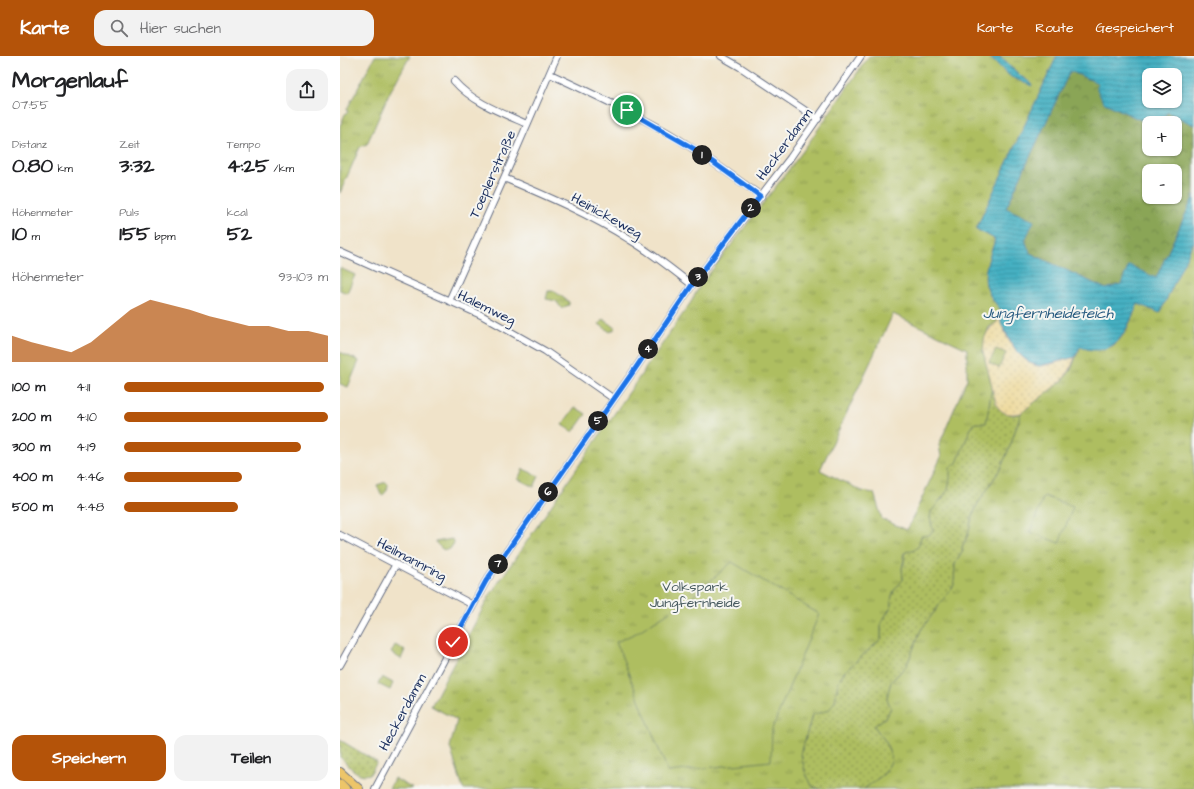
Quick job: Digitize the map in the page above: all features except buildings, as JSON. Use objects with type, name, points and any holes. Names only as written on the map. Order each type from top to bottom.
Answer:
[{"type":"highway","points":[[340,784],[345,789]]},
{"type":"main road","points":[[340,772],[359,789]]},
{"type":"street","name":"Toeplerstraße","points":[[449,301],[557,56]]},
{"type":"street","points":[[721,56],[818,118]]},
{"type":"street","name":"Heckerdamm","points":[[375,789],[486,581],[692,285],[790,158],[861,56]]},
{"type":"street","points":[[550,74],[627,110],[666,132],[696,150],[760,196]]},
{"type":"street","points":[[454,81],[461,89],[471,96],[527,124]]},
{"type":"street","name":"Heinickeweg","points":[[504,178],[565,205],[629,239],[660,260],[692,285]]},
{"type":"street","name":"Halemweg","points":[[340,252],[481,315],[545,350],[614,399]]},
{"type":"street","name":"Heilmannring","points":[[340,535],[473,605]]},
{"type":"street","points":[[340,665],[396,564]]},
{"type":"green space","points":[[375,56],[410,56],[390,92],[367,144],[360,147],[340,193],[340,126],[345,114],[348,112],[347,109]]},
{"type":"green space","name":"Volkspark Jungfernheide","points":[[869,56],[988,56],[1011,77],[1031,83],[1022,77],[999,56],[1057,56],[976,229],[995,240],[988,260],[985,276],[986,284],[993,301],[1001,310],[996,323],[989,327],[984,339],[983,352],[992,387],[986,423],[975,423],[970,430],[957,463],[950,467],[948,490],[931,512],[930,518],[933,531],[929,535],[921,536],[917,548],[904,553],[902,568],[903,580],[894,591],[891,598],[892,605],[881,623],[881,639],[844,672],[838,682],[835,701],[829,710],[812,715],[801,754],[805,772],[812,786],[820,789],[463,789],[450,747],[457,720],[431,706],[490,595],[691,302],[699,287],[803,151]],"holes":[[[893,314],[967,349],[967,379],[939,445],[941,457],[907,530],[882,519],[874,493],[862,491],[820,470]]]},
{"type":"green space","points":[[1070,71],[1098,83],[1103,102],[1142,121],[1142,156],[1182,156],[1182,119],[1194,125],[1194,196],[1156,278],[1121,284],[1106,289],[1030,253],[1025,240],[1006,208]]},
{"type":"green space","points":[[1167,112],[1175,116],[1165,116]]},
{"type":"green space","points":[[1194,241],[1194,789],[864,789],[884,774],[892,760],[886,742],[874,726],[886,717],[891,708],[887,699],[891,682],[907,665],[921,630],[954,585],[955,564],[963,551],[962,547],[968,535],[977,505],[1001,468],[1021,413],[1062,381],[1071,370],[1080,347],[1106,348],[1117,342],[1122,337],[1130,323],[1138,304],[1160,313]]},
{"type":"green space","points":[[340,268],[355,275],[347,293],[340,290]]},
{"type":"green space","points":[[548,291],[554,291],[569,302],[569,305],[562,309],[556,301],[546,299]]},
{"type":"green space","points":[[603,319],[616,328],[610,332],[599,324]]},
{"type":"green space","points":[[996,349],[1006,353],[999,368],[989,363]]},
{"type":"green space","points":[[340,352],[359,361],[348,387],[340,384]]},
{"type":"green space","points":[[992,387],[997,406],[1013,415],[1021,413],[1001,468],[977,505],[968,535],[962,547],[963,551],[955,564],[954,585],[921,630],[907,665],[891,682],[887,699],[891,708],[886,717],[874,726],[886,742],[892,760],[884,774],[864,789],[820,789],[812,786],[805,772],[801,754],[812,715],[835,701],[838,682],[844,672],[881,639],[881,623],[892,605],[891,598],[894,591],[903,580],[902,568],[904,563],[904,553],[919,545],[921,536],[932,525],[930,518],[931,512],[943,498],[950,467],[957,462],[970,430],[975,423],[986,422]]},
{"type":"green space","points":[[575,407],[586,414],[573,432],[562,425]]},
{"type":"green space","points":[[523,469],[539,476],[534,487],[518,479]]},
{"type":"green space","points":[[386,482],[388,484],[387,489],[384,494],[381,495],[377,485]]},
{"type":"green space","points":[[1044,496],[1073,507],[1059,543],[1030,532]]},
{"type":"green space","points":[[452,539],[454,543],[450,549],[446,550],[442,549],[435,542]]},
{"type":"green space","points":[[732,562],[819,614],[772,729],[771,761],[668,772],[616,642],[636,633],[692,597]]},
{"type":"green space","points":[[395,645],[405,650],[401,659],[391,653]]},
{"type":"green space","points":[[382,677],[393,683],[390,690],[378,684]]},
{"type":"green space","points":[[340,740],[377,762],[370,774],[365,775],[357,772],[340,757]]},
{"type":"green space","points":[[394,778],[413,789],[389,789]]},
{"type":"sand","points":[[1000,315],[1004,330],[1013,346],[1018,353],[1031,364],[1041,366],[1075,357],[1070,370],[1062,381],[1021,413],[1008,414],[999,409],[997,406],[983,353],[984,338]]},
{"type":"water","points":[[988,56],[999,56],[1022,77],[1031,83],[1032,86],[1011,77]]},
{"type":"water","name":"Jungfernheideteich","points":[[1057,56],[1194,56],[1194,125],[1182,119],[1182,116],[1175,116],[1167,112],[1165,116],[1142,116],[1142,121],[1103,102],[1096,87],[1098,83],[1070,71],[1006,208],[1034,221],[1025,240],[1030,253],[1106,289],[1121,284],[1129,265],[1156,278],[1194,196],[1194,241],[1160,313],[1138,304],[1127,328],[1117,342],[1110,346],[1103,349],[1093,350],[1080,347],[1075,357],[1039,366],[1030,363],[1017,352],[1001,324],[1001,310],[993,301],[986,284],[986,269],[995,240],[976,229]]},
{"type":"route","points":[[453,642],[486,581],[692,285],[760,196],[696,150],[627,110]]}]
